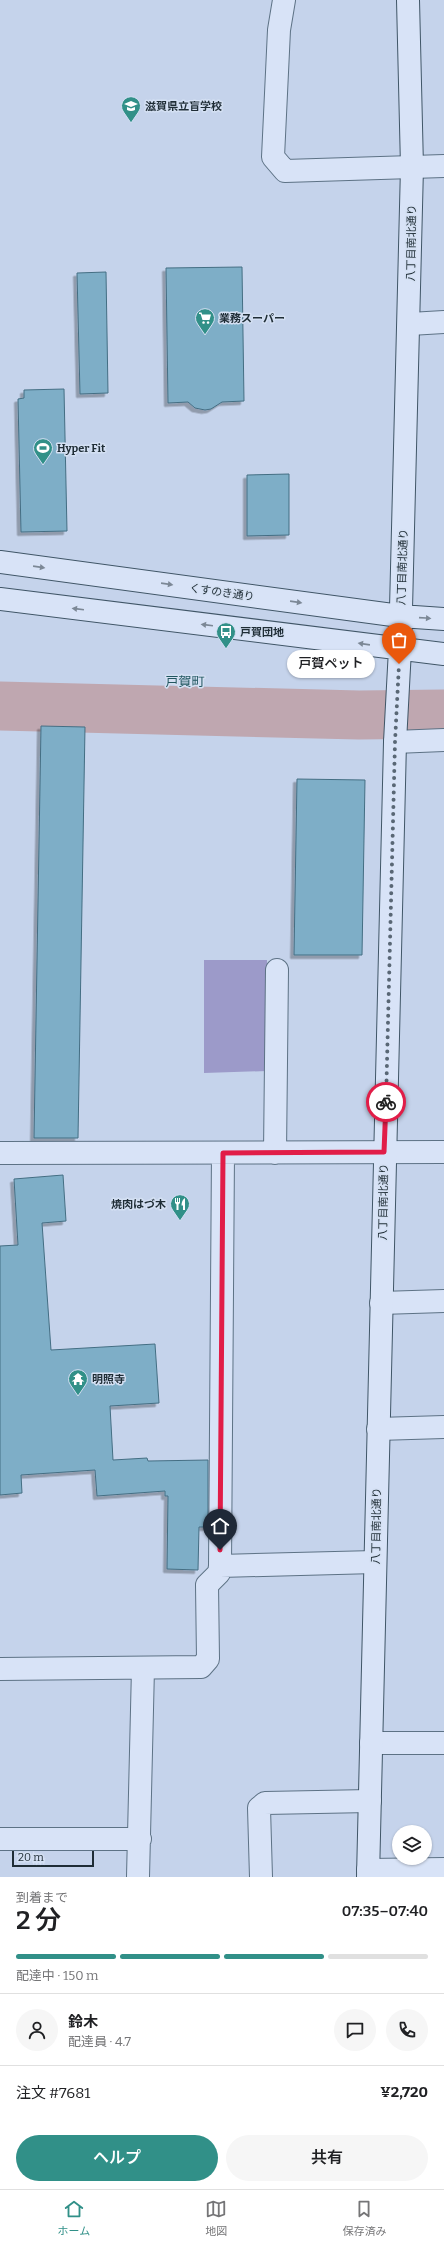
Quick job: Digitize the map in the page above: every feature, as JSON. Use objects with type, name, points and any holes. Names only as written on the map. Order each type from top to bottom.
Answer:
[{"type":"street","points":[[284,0],[279,30],[273,157],[286,171],[444,166]]},
{"type":"street","name":"八丁目南北通り","points":[[368,1874],[395,734],[400,649],[410,324],[412,167],[408,0]]},
{"type":"street","points":[[410,324],[444,322]]},
{"type":"street","name":"くすのき通り","points":[[0,562],[400,616],[444,619]]},
{"type":"street","points":[[0,599],[444,654]]},
{"type":"street","points":[[395,734],[444,740]]},
{"type":"street","points":[[275,1153],[277,970]]},
{"type":"street","points":[[0,1154],[165,1152],[444,1152]]},
{"type":"street","points":[[0,1669],[201,1667],[208,1659],[207,1585],[219,1573],[220,1566],[223,1153]]},
{"type":"street","points":[[381,1303],[444,1301]]},
{"type":"street","points":[[378,1429],[444,1427]]},
{"type":"street","points":[[220,1566],[375,1562]]},
{"type":"street","points":[[138,1877],[143,1668]]},
{"type":"street","points":[[372,1743],[444,1743]]},
{"type":"street","points":[[261,1877],[259,1808],[265,1802],[370,1801]]},
{"type":"street","points":[[0,1839],[140,1839]]},
{"type":"street","points":[[368,1874],[444,1869]]},
{"type":"shaded area","points":[[204,960],[267,960],[267,1071],[204,1073]]},
{"type":"building","name":"業務スーパー","points":[[242,267],[244,401],[222,402],[211,409],[205,410],[195,408],[188,402],[168,403],[166,268]]},
{"type":"building","points":[[106,272],[108,393],[80,394],[77,273]]},
{"type":"building","name":"Hyper Fit","points":[[64,389],[67,531],[21,532],[18,399],[24,398],[24,390]]},
{"type":"building","points":[[289,474],[289,535],[247,536],[247,475]]},
{"type":"building","points":[[41,726],[85,727],[78,1138],[34,1138]]},
{"type":"building","points":[[297,779],[365,780],[362,955],[294,955]]},
{"type":"building","points":[[63,1175],[66,1221],[42,1223],[51,1350],[155,1344],[159,1403],[110,1406],[113,1460],[147,1458],[148,1461],[208,1460],[208,1527],[199,1527],[198,1570],[167,1569],[168,1496],[165,1496],[165,1491],[97,1496],[95,1470],[21,1475],[22,1493],[0,1495],[0,1246],[18,1245],[14,1179]]},
{"type":"waterway","points":[[0,706],[359,715],[444,714]]},
{"type":"way so far","points":[[386,1102],[395,742],[399,664]]},
{"type":"place","name":"滋賀県立盲学校","points":[[131,123]]},
{"type":"place","name":"業務スーパー","points":[[205,335]]},
{"type":"place","name":"Hyper Fit","points":[[43,465]]},
{"type":"place","name":"戸賀団地","points":[[226,649]]},
{"type":"place","name":"戸賀ペット","points":[[399,664]]},
{"type":"place","name":"焼肉はづ木","points":[[180,1221]]},
{"type":"place","name":"明照寺","points":[[78,1396]]},
{"type":"district","name":"戸賀町","points":[[185,681]]},
{"type":"route","points":[[220,1550],[223,1153],[384,1152],[386,1102]]}]
